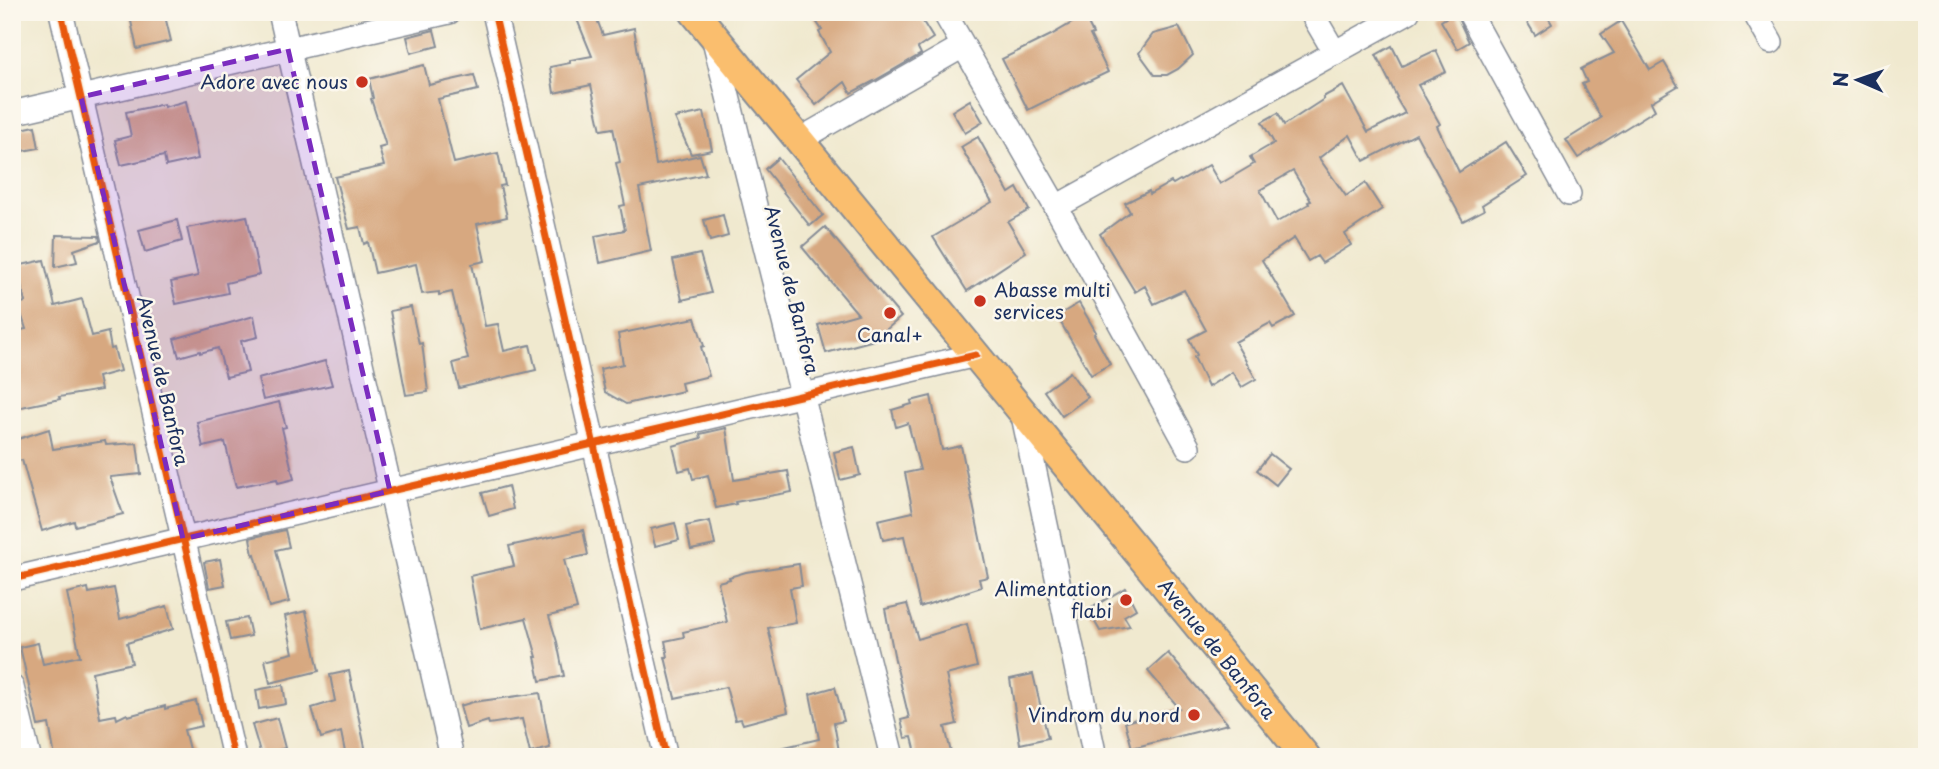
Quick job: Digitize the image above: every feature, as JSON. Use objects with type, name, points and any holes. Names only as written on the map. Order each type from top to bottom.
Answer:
[{"type":"main road","name":"Avenue de Banfora","points":[[694,12],[1022,411],[1298,754]]},
{"type":"street","name":"Avenue de Banfora","points":[[61,12],[234,757]]},
{"type":"street","points":[[280,12],[452,757]]},
{"type":"street","points":[[12,113],[449,12]]},
{"type":"street","points":[[494,12],[666,757]]},
{"type":"street","points":[[944,12],[1188,447]]},
{"type":"street","points":[[1311,12],[1335,53]]},
{"type":"street","points":[[1056,208],[1408,12]]},
{"type":"street","points":[[1469,12],[1569,194]]},
{"type":"street","points":[[1754,12],[1771,42]]},
{"type":"street","name":"Avenue de Banfora","points":[[712,34],[892,757]]},
{"type":"street","points":[[799,140],[963,46]]},
{"type":"street","points":[[12,579],[976,355]]},
{"type":"street","name":"Avenue de Banfora","points":[[1022,411],[1095,757]]},
{"type":"street","points":[[12,687],[29,757]]},
{"type":"highlighted area","points":[[288,49],[390,491],[183,539],[81,97]]},
{"type":"building","points":[[129,12],[164,12],[171,41],[137,49]]},
{"type":"building","points":[[574,12],[594,12],[603,35],[634,28],[656,165],[700,155],[706,174],[639,188],[651,251],[600,263],[595,236],[625,230],[620,206],[625,205],[616,163],[620,162],[613,128],[601,130],[591,85],[554,93],[550,67],[592,56]]},
{"type":"building","points":[[810,12],[917,12],[933,38],[918,48],[921,54],[874,81],[851,93],[845,82],[816,105],[796,80],[830,52],[819,32],[822,30]]},
{"type":"building","points":[[1455,12],[1469,42],[1457,49],[1441,21]]},
{"type":"building","points":[[1521,12],[1545,12],[1552,24],[1535,35]]},
{"type":"building","points":[[1084,16],[1108,72],[1028,110],[1002,59]]},
{"type":"building","points":[[1621,21],[1650,70],[1664,62],[1678,86],[1651,102],[1655,110],[1578,158],[1566,140],[1601,118],[1582,84],[1587,82],[1581,69],[1614,53],[1601,34]]},
{"type":"building","points":[[1179,27],[1193,55],[1167,75],[1155,75],[1139,53],[1153,34]]},
{"type":"building","points":[[434,30],[438,46],[411,53],[407,37]]},
{"type":"building","points":[[1392,46],[1402,66],[1436,50],[1446,72],[1418,85],[1440,124],[1437,126],[1459,172],[1506,142],[1527,176],[1482,205],[1484,210],[1463,221],[1416,134],[1364,161],[1350,135],[1319,158],[1346,196],[1365,183],[1382,209],[1345,234],[1351,245],[1322,263],[1317,256],[1308,261],[1294,238],[1262,260],[1295,316],[1273,328],[1270,323],[1235,342],[1256,379],[1242,387],[1232,372],[1208,387],[1189,339],[1206,330],[1184,290],[1154,304],[1145,286],[1135,292],[1100,234],[1130,212],[1125,203],[1149,191],[1150,194],[1171,182],[1173,184],[1181,181],[1209,165],[1220,184],[1254,164],[1250,157],[1274,143],[1262,122],[1278,113],[1284,125],[1343,86],[1368,132],[1405,113],[1376,55]],"holes":[[[1293,171],[1311,201],[1277,222],[1260,190]]]},
{"type":"building","points":[[424,65],[429,85],[474,75],[478,90],[438,99],[454,163],[498,153],[505,185],[500,186],[507,217],[477,224],[485,261],[472,264],[485,326],[498,324],[504,351],[530,345],[536,370],[459,388],[453,363],[468,359],[452,292],[439,295],[439,292],[422,294],[416,264],[375,273],[368,242],[364,244],[360,227],[349,229],[335,177],[384,166],[379,148],[386,146],[371,99],[369,79]]},
{"type":"building","points":[[970,100],[983,122],[965,133],[952,111]]},
{"type":"building","points":[[186,101],[198,159],[166,166],[164,156],[121,165],[115,140],[131,136],[126,112]]},
{"type":"building","points":[[704,112],[712,150],[691,154],[675,118]]},
{"type":"building","points":[[35,126],[39,148],[12,153],[12,131]]},
{"type":"building","points":[[978,137],[1009,193],[1017,188],[1029,210],[1008,222],[1026,252],[967,291],[933,237],[992,202],[961,147]]},
{"type":"building","points":[[778,158],[823,215],[810,226],[765,169]]},
{"type":"building","points":[[723,215],[728,236],[710,241],[704,220]]},
{"type":"building","points":[[247,216],[259,275],[226,283],[228,293],[176,304],[171,282],[198,276],[187,228]]},
{"type":"building","points":[[177,220],[182,241],[145,252],[139,230]]},
{"type":"building","points":[[825,227],[901,317],[874,340],[826,353],[818,325],[858,314],[802,247]]},
{"type":"building","points":[[56,235],[99,236],[100,241],[74,250],[77,262],[55,267]]},
{"type":"building","points":[[700,254],[711,293],[682,300],[673,260]]},
{"type":"building","points":[[44,260],[55,306],[82,299],[92,336],[108,332],[111,349],[114,348],[120,371],[98,377],[101,390],[12,409],[12,332],[26,329],[18,304],[25,302],[17,266]]},
{"type":"building","points":[[1079,303],[1110,364],[1091,375],[1057,316]]},
{"type":"building","points":[[411,307],[419,344],[422,343],[428,392],[406,395],[390,311]]},
{"type":"building","points":[[254,316],[258,337],[241,341],[248,372],[226,377],[218,348],[179,357],[174,339]]},
{"type":"building","points":[[695,318],[704,346],[701,347],[709,376],[681,383],[683,391],[626,404],[605,392],[600,369],[623,364],[618,334]]},
{"type":"building","points":[[325,361],[332,385],[263,400],[258,379]]},
{"type":"building","points":[[1070,372],[1088,397],[1062,416],[1044,391]]},
{"type":"building","points":[[931,396],[942,450],[961,446],[988,577],[979,579],[981,587],[920,607],[904,536],[883,540],[878,520],[913,512],[905,473],[920,470],[908,423],[896,427],[892,410]]},
{"type":"building","points":[[279,402],[294,479],[278,483],[277,479],[236,487],[225,442],[203,447],[197,422]]},
{"type":"building","points":[[726,428],[734,480],[788,471],[792,492],[716,508],[708,475],[693,479],[690,468],[679,471],[673,446],[701,438],[700,434]]},
{"type":"building","points":[[49,429],[53,449],[105,441],[106,445],[137,443],[141,474],[110,477],[123,514],[75,526],[74,521],[42,531],[22,460],[18,461],[12,441]]},
{"type":"building","points":[[854,447],[860,475],[840,480],[834,452]]},
{"type":"building","points":[[1270,454],[1289,469],[1276,485],[1257,470]]},
{"type":"building","points":[[508,486],[513,509],[489,516],[482,493]]},
{"type":"building","points":[[710,521],[715,545],[691,550],[686,526]]},
{"type":"building","points":[[675,523],[679,540],[655,546],[651,529]]},
{"type":"building","points":[[285,530],[289,547],[276,550],[289,602],[269,607],[250,538]]},
{"type":"building","points":[[583,530],[588,555],[564,560],[577,609],[549,616],[564,676],[540,681],[537,657],[526,618],[480,629],[470,576],[514,566],[509,546]]},
{"type":"building","points":[[220,559],[225,585],[209,588],[204,562]]},
{"type":"building","points":[[799,564],[802,586],[790,588],[796,623],[768,628],[788,712],[743,724],[741,719],[735,720],[726,687],[675,698],[665,657],[668,657],[665,641],[684,637],[683,632],[727,622],[718,582],[746,572]]},
{"type":"building","points":[[88,588],[89,593],[114,588],[120,619],[167,606],[173,629],[127,643],[132,663],[92,672],[100,718],[116,715],[117,719],[127,714],[128,716],[196,701],[202,726],[184,730],[191,757],[55,757],[49,724],[38,726],[20,647],[38,643],[43,664],[80,656],[67,593]]},
{"type":"building","points":[[1125,588],[1136,609],[1124,616],[1130,626],[1100,631],[1088,610]]},
{"type":"building","points":[[907,604],[918,639],[967,624],[977,667],[946,675],[957,724],[945,727],[952,757],[917,757],[912,737],[905,738],[901,720],[909,718],[885,609]]},
{"type":"building","points":[[306,611],[319,671],[270,683],[265,660],[293,653],[285,616]]},
{"type":"building","points":[[247,618],[251,636],[230,640],[226,622]]},
{"type":"building","points":[[1168,653],[1228,724],[1132,748],[1125,722],[1179,708],[1148,671]]},
{"type":"building","points":[[349,671],[367,757],[346,757],[341,732],[321,738],[312,708],[335,701],[330,675]]},
{"type":"building","points":[[1033,674],[1048,738],[1020,744],[1010,679]]},
{"type":"building","points":[[283,685],[286,704],[259,709],[256,690]]},
{"type":"building","points":[[835,687],[844,721],[834,723],[840,757],[777,757],[776,749],[819,739],[810,694]]},
{"type":"building","points":[[540,693],[550,748],[530,753],[522,719],[489,724],[488,721],[466,728],[460,706]]},
{"type":"building","points":[[277,718],[285,748],[261,755],[252,725]]},
{"type":"cycle path","points":[[61,12],[234,757]]},
{"type":"cycle path","points":[[494,12],[666,757]]},
{"type":"cycle path","points":[[12,579],[976,355]]},
{"type":"place","name":"Adore avec nous","points":[[362,82]]},
{"type":"place","name":"Abasse multi services","points":[[980,301]]},
{"type":"place","name":"Canal+","points":[[890,313]]},
{"type":"place","name":"Alimentation flabi","points":[[1126,600]]},
{"type":"place","name":"Vindrom du nord","points":[[1194,715]]}]
